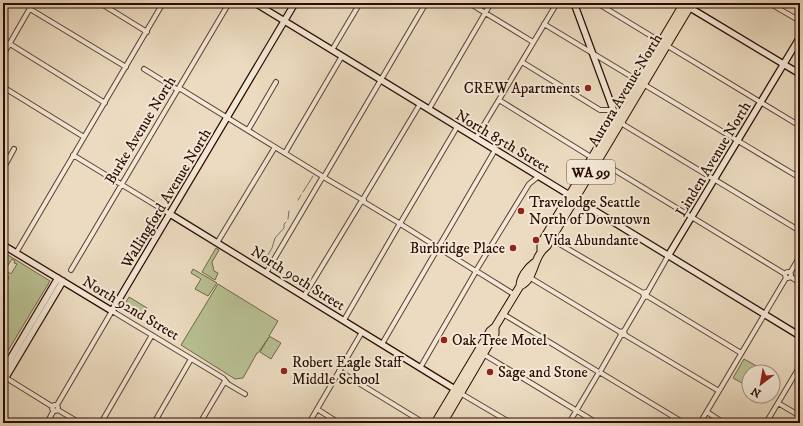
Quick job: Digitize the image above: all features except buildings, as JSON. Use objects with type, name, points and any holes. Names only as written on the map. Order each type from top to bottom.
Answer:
[{"type":"highway","name":"Aurora Avenue North","points":[[541,250],[541,243],[597,160],[617,115],[640,82],[686,4]]},
{"type":"highway","name":"Aurora Avenue North","points":[[520,286],[525,284],[533,271],[534,263],[541,250],[547,246],[572,197]]},
{"type":"highway","name":"Aurora Avenue North","points":[[435,423],[483,354],[520,286],[520,282],[524,274],[528,267],[534,263]]},
{"type":"highway","name":"Aurora Avenue North","points":[[443,423],[458,391],[490,331],[496,328]]},
{"type":"street","points":[[3,55],[33,3]]},
{"type":"street","points":[[100,3],[147,32]]},
{"type":"street","points":[[16,253],[163,3]]},
{"type":"street","name":"Burke Avenue North","points":[[71,270],[229,3]]},
{"type":"street","name":"North 85th Street","points":[[255,3],[800,336]]},
{"type":"street","name":"Wallingford Avenue North","points":[[47,423],[295,3]]},
{"type":"street","points":[[332,50],[360,3]]},
{"type":"street","points":[[266,273],[426,3]]},
{"type":"street","points":[[469,3],[533,42]]},
{"type":"street","points":[[429,109],[491,3]]},
{"type":"street","points":[[476,138],[557,3]]},
{"type":"street","points":[[574,3],[617,115],[624,125],[800,231]]},
{"type":"street","points":[[597,3],[800,126]]},
{"type":"street","points":[[769,3],[800,21]]},
{"type":"street","points":[[686,4],[800,74]]},
{"type":"street","points":[[30,9],[126,67]]},
{"type":"street","points":[[544,24],[800,178]]},
{"type":"street","name":"Linden Avenue North","points":[[569,423],[800,37]]},
{"type":"street","points":[[10,44],[105,103]]},
{"type":"street","points":[[285,153],[342,56]]},
{"type":"street","points":[[522,62],[600,110],[617,115]]},
{"type":"street","points":[[144,69],[248,130],[515,295]]},
{"type":"street","points":[[248,130],[276,82]]},
{"type":"street","points":[[3,87],[84,137]]},
{"type":"street","points":[[499,100],[800,283]]},
{"type":"street","points":[[304,296],[420,104]]},
{"type":"street","points":[[344,320],[457,127]]},
{"type":"street","points":[[217,243],[275,147]]},
{"type":"street","points":[[3,169],[14,150]]},
{"type":"street","points":[[382,344],[495,150]]},
{"type":"street","name":"North 90th Street","points":[[73,155],[510,423]]},
{"type":"street","points":[[420,368],[476,271],[529,184],[539,176]]},
{"type":"street","points":[[551,239],[741,353]]},
{"type":"street","name":"North 92nd Street","points":[[3,245],[223,378],[225,381],[245,394]]},
{"type":"street","points":[[700,423],[800,256]]},
{"type":"street","points":[[529,277],[719,391]]},
{"type":"street","points":[[3,371],[60,280]]},
{"type":"street","points":[[60,280],[4,379],[80,423]]},
{"type":"street","points":[[504,314],[684,423]]},
{"type":"street","points":[[308,423],[362,332]]},
{"type":"street","points":[[101,423],[152,335]]},
{"type":"street","points":[[483,354],[597,423]]},
{"type":"street","points":[[154,423],[191,359]]},
{"type":"street","points":[[781,398],[800,366]]},
{"type":"street","points":[[339,370],[424,423]]},
{"type":"street","points":[[200,423],[225,381]]},
{"type":"street","points":[[766,423],[777,404]]},
{"type":"street","points":[[780,404],[800,416]]},
{"type":"street","points":[[316,409],[339,423]]},
{"type":"street","points":[[707,412],[724,423]]},
{"type":"green space","points":[[216,248],[219,250],[212,262],[214,271],[218,273],[215,280],[202,272]]},
{"type":"green space","points":[[3,252],[50,281],[3,359],[3,296],[6,290],[4,286],[9,277],[6,275],[8,272],[11,274],[17,264],[14,263],[15,261],[12,259],[3,273]]},
{"type":"green space","points":[[193,269],[217,283],[208,296],[195,289],[201,279],[191,273]]},
{"type":"green space","points":[[218,284],[278,321],[269,336],[281,343],[271,359],[260,352],[269,337],[257,353],[243,378],[235,379],[181,345]]},
{"type":"green space","points":[[129,297],[147,308],[140,320],[122,309]]},
{"type":"green space","points":[[744,359],[753,364],[741,364]]},
{"type":"green space","points":[[741,364],[741,382],[733,378]]},
{"type":"waterway","points":[[303,192],[313,176]]},
{"type":"waterway","points":[[298,200],[301,195]]},
{"type":"waterway","points":[[288,219],[289,211]]},
{"type":"waterway","points":[[263,263],[272,248],[275,238],[284,228],[284,224],[286,222]]},
{"type":"place","name":"CREW Apartments","points":[[588,88]]},
{"type":"place","name":"Travelodge Seattle North of Downtown","points":[[521,211]]},
{"type":"place","name":"Vida Abundante","points":[[536,240]]},
{"type":"place","name":"Burbridge Place","points":[[513,248]]},
{"type":"place","name":"Oak Tree Motel","points":[[444,340]]},
{"type":"place","name":"Robert Eagle Staff Middle School","points":[[284,371]]},
{"type":"place","name":"Sage and Stone","points":[[490,372]]}]
